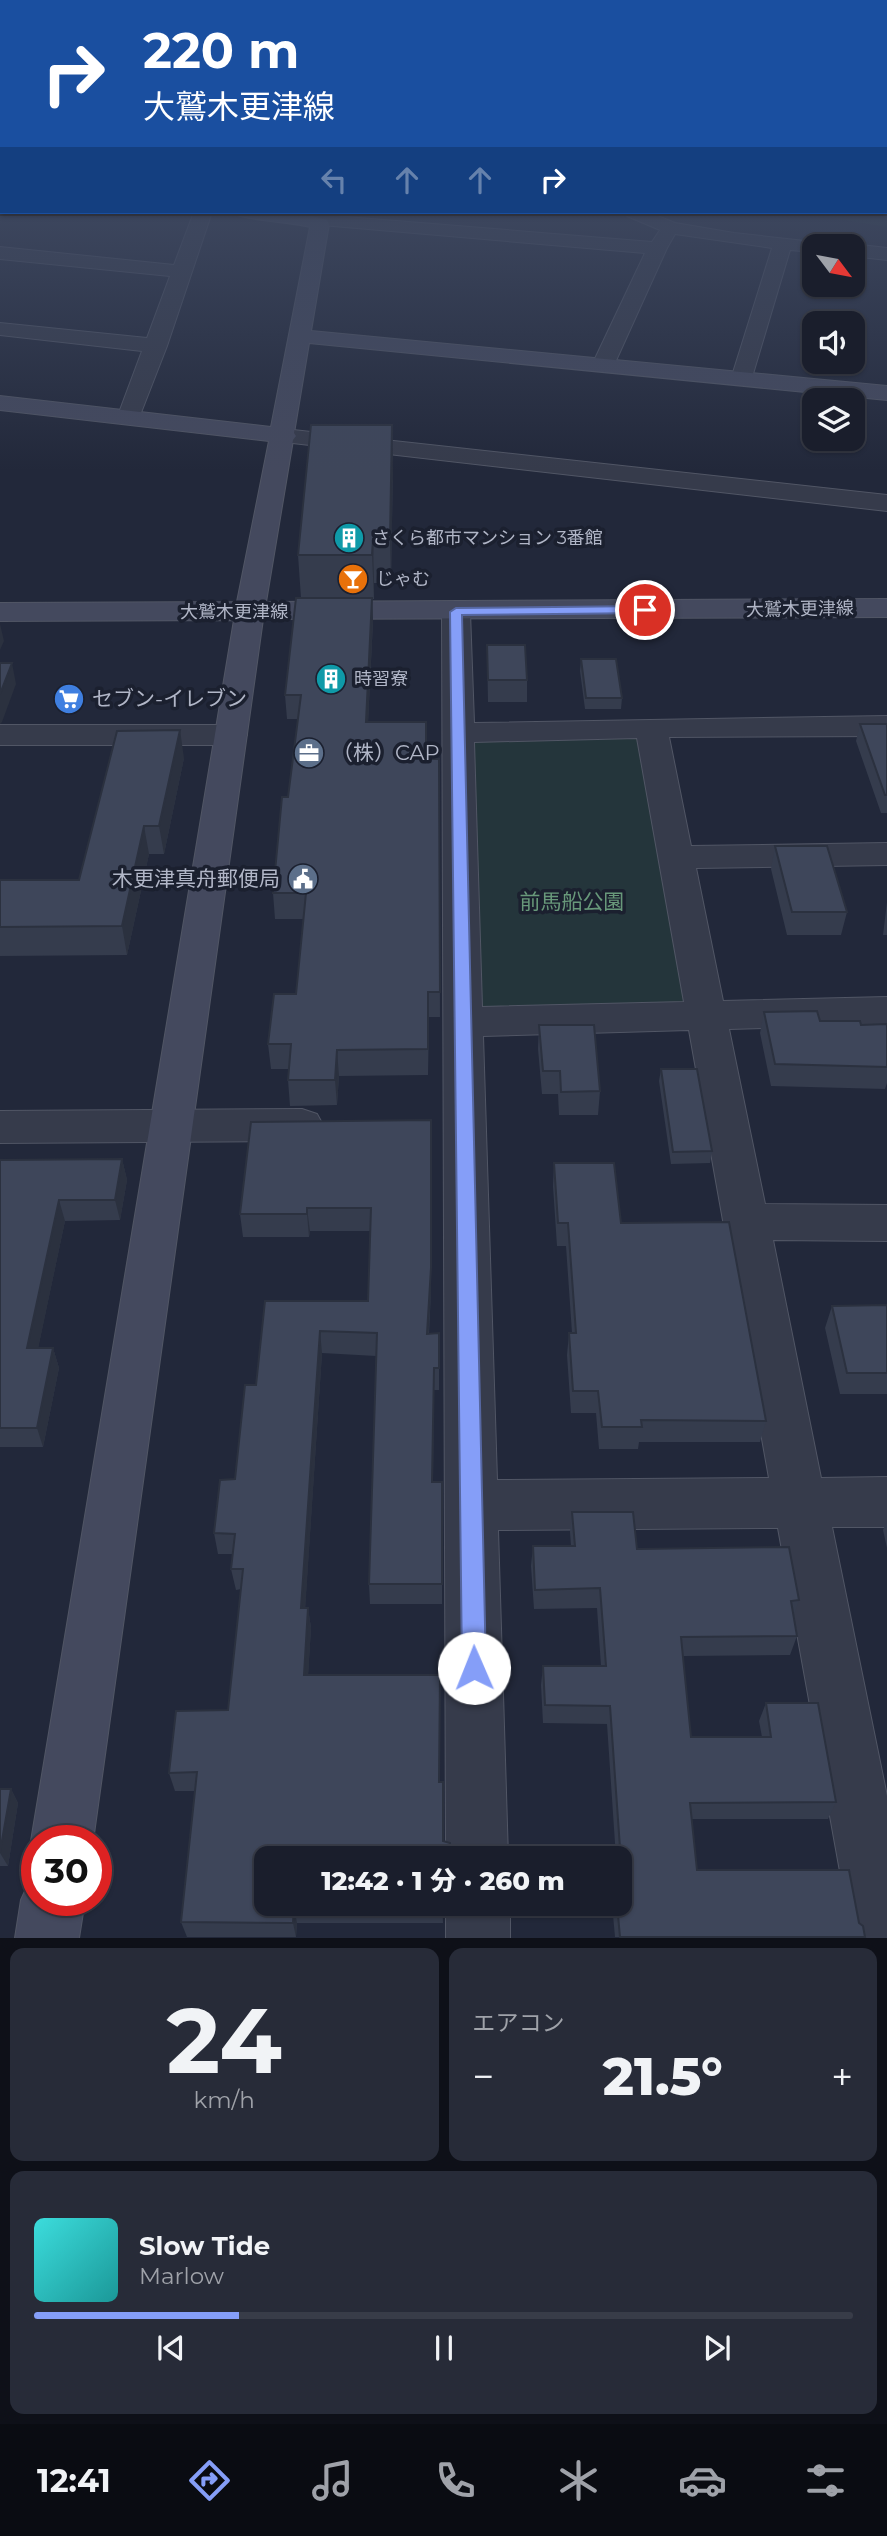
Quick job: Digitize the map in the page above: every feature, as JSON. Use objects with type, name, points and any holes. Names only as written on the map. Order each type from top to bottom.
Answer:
[{"type":"street","points":[[129,418],[174,290]]},
{"type":"street","points":[[64,1825],[250,611],[309,290]]},
{"type":"street","points":[[603,365],[637,290]]},
{"type":"street","points":[[742,379],[769,290]]},
{"type":"street","points":[[0,329],[156,346]]},
{"type":"street","points":[[301,336],[887,393]]},
{"type":"street","points":[[0,403],[887,503]]},
{"type":"street","name":"大鷲木更津線","points":[[0,612],[887,608]]},
{"type":"street","points":[[456,612],[463,1022],[445,1123],[471,1505],[477,1846]]},
{"type":"street","points":[[458,733],[887,726]]},
{"type":"street","points":[[651,728],[800,1503],[883,1916]]},
{"type":"street","points":[[0,735],[232,735]]},
{"type":"street","points":[[676,857],[887,854]]},
{"type":"street","points":[[463,1022],[887,1011]]},
{"type":"street","points":[[0,1127],[334,1125]]},
{"type":"street","points":[[747,1223],[887,1223]]},
{"type":"street","points":[[471,1505],[887,1502]]},
{"type":"street","points":[[47,1937],[50,1916]]},
{"type":"street","points":[[478,1916],[478,1937]]},
{"type":"green space","name":"前馬船公園","points":[[645,733],[693,1006],[474,1012],[467,737]]},
{"type":"building","name":"さくら都市マンション 3番館","points":[[311,425],[392,425],[390,539],[373,539],[372,555],[298,555]]},
{"type":"building","points":[[296,598],[372,598],[366,722],[426,722],[426,759],[439,759],[440,992],[428,992],[428,1049],[337,1050],[335,1080],[288,1080],[291,1044],[268,1044],[274,994],[296,994],[306,893],[273,893],[282,797],[288,797],[301,695],[285,695]]},
{"type":"building","points":[[487,645],[525,645],[527,680],[488,680]]},
{"type":"building","points":[[581,659],[616,659],[622,698],[586,698]]},
{"type":"building","points":[[0,663],[12,663],[0,694]]},
{"type":"building","points":[[860,724],[887,724],[887,795],[885,795]]},
{"type":"building","points":[[180,730],[159,826],[144,826],[122,926],[0,927],[0,880],[79,880],[117,731]]},
{"type":"building","points":[[775,846],[827,846],[847,912],[792,912]]},
{"type":"building","points":[[817,1011],[820,1021],[860,1021],[861,1025],[887,1024],[887,1067],[775,1064],[764,1012]]},
{"type":"building","points":[[539,1025],[594,1025],[600,1091],[561,1092],[560,1071],[543,1071]]},
{"type":"building","points":[[661,1069],[697,1069],[712,1151],[673,1152]]},
{"type":"building","points":[[431,1120],[431,1268],[427,1334],[439,1333],[439,1368],[434,1368],[432,1482],[442,1482],[442,1584],[369,1584],[377,1333],[320,1331],[301,1608],[308,1608],[304,1675],[440,1675],[439,1782],[443,1782],[443,1841],[450,1843],[450,1846],[254,1846],[254,1916],[293,1916],[293,1923],[181,1922],[197,1772],[169,1773],[176,1711],[228,1710],[243,1569],[231,1569],[235,1534],[214,1533],[220,1480],[235,1479],[245,1385],[256,1385],[265,1301],[368,1301],[371,1208],[307,1208],[307,1214],[240,1214],[251,1122]]},
{"type":"building","points":[[122,1159],[115,1200],[59,1200],[27,1348],[53,1348],[37,1428],[0,1428],[0,1160]]},
{"type":"building","points":[[554,1163],[614,1163],[621,1223],[729,1222],[766,1421],[641,1420],[642,1427],[602,1427],[598,1391],[573,1391],[569,1333],[576,1333],[568,1223],[558,1223]]},
{"type":"building","points":[[887,1305],[887,1373],[847,1373],[832,1306]]},
{"type":"building","points":[[572,1512],[633,1512],[637,1549],[789,1547],[799,1600],[791,1601],[797,1636],[681,1637],[691,1737],[771,1737],[766,1703],[818,1703],[836,1802],[690,1803],[697,1870],[849,1870],[859,1923],[863,1926],[865,1937],[620,1937],[618,1916],[632,1916],[632,1846],[620,1846],[610,1706],[545,1705],[543,1666],[606,1666],[600,1588],[535,1590],[533,1546],[575,1546]]},
{"type":"building","points":[[0,1789],[11,1789],[0,1852]]},
{"type":"place","name":"さくら都市マンション 3番館","points":[[349,538]]},
{"type":"place","name":"じゃむ","points":[[353,579]]},
{"type":"place","name":"時習寮","points":[[331,679]]},
{"type":"place","name":"セブン-イレブン","points":[[69,699]]},
{"type":"place","name":"（株）CAP","points":[[309,753]]},
{"type":"place","name":"木更津真舟郵便局","points":[[303,879]]},
{"type":"route","points":[[474,1668],[456,612],[645,610]]}]
